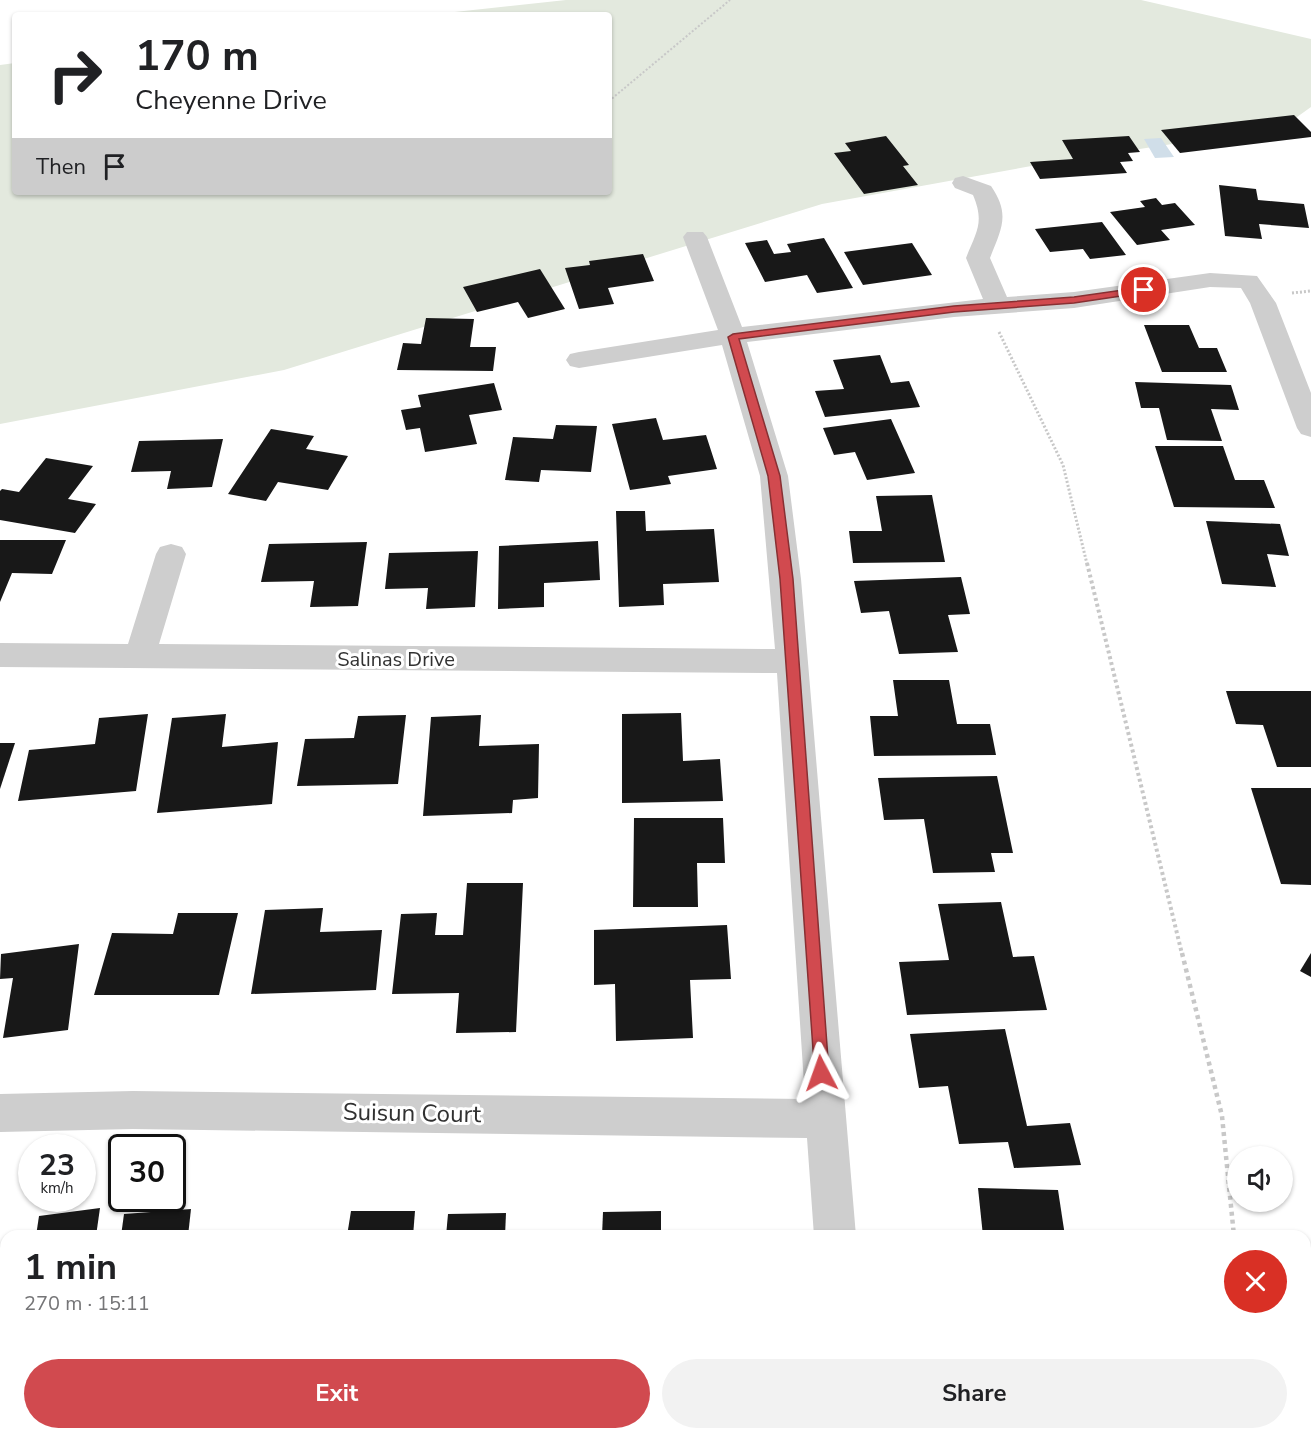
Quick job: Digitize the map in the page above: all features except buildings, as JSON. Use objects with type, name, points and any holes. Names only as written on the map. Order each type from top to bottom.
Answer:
[{"type":"street","points":[[963,183],[983,191],[994,224],[978,258],[993,306]]},
{"type":"street","points":[[695,237],[733,337],[774,476],[786,579],[824,1119],[834,1230]]},
{"type":"street","points":[[579,360],[733,337],[993,306],[1074,300],[1210,280],[1248,281],[1263,303],[1311,428]]},
{"type":"street","points":[[140,655],[171,554]]},
{"type":"street","name":"Salinas Drive","points":[[0,655],[792,661]]},
{"type":"street","name":"Suisun Court","points":[[0,1113],[157,1110],[824,1119]]},
{"type":"path","points":[[612,98],[730,0]]},
{"type":"path","points":[[993,306],[1063,465],[1222,1116],[1233,1230]]},
{"type":"shaded area","points":[[566,0],[1141,0],[1311,39],[1311,107],[1283,127],[1048,163],[822,204],[284,370],[0,424],[0,65],[12,63],[12,195],[612,195],[612,12],[455,12]]},
{"type":"shaded area","points":[[1161,138],[1174,157],[1155,158],[1144,139]]},
{"type":"route","points":[[821,1073],[786,579],[774,476],[733,337],[954,309],[1074,300],[1144,290]]}]
